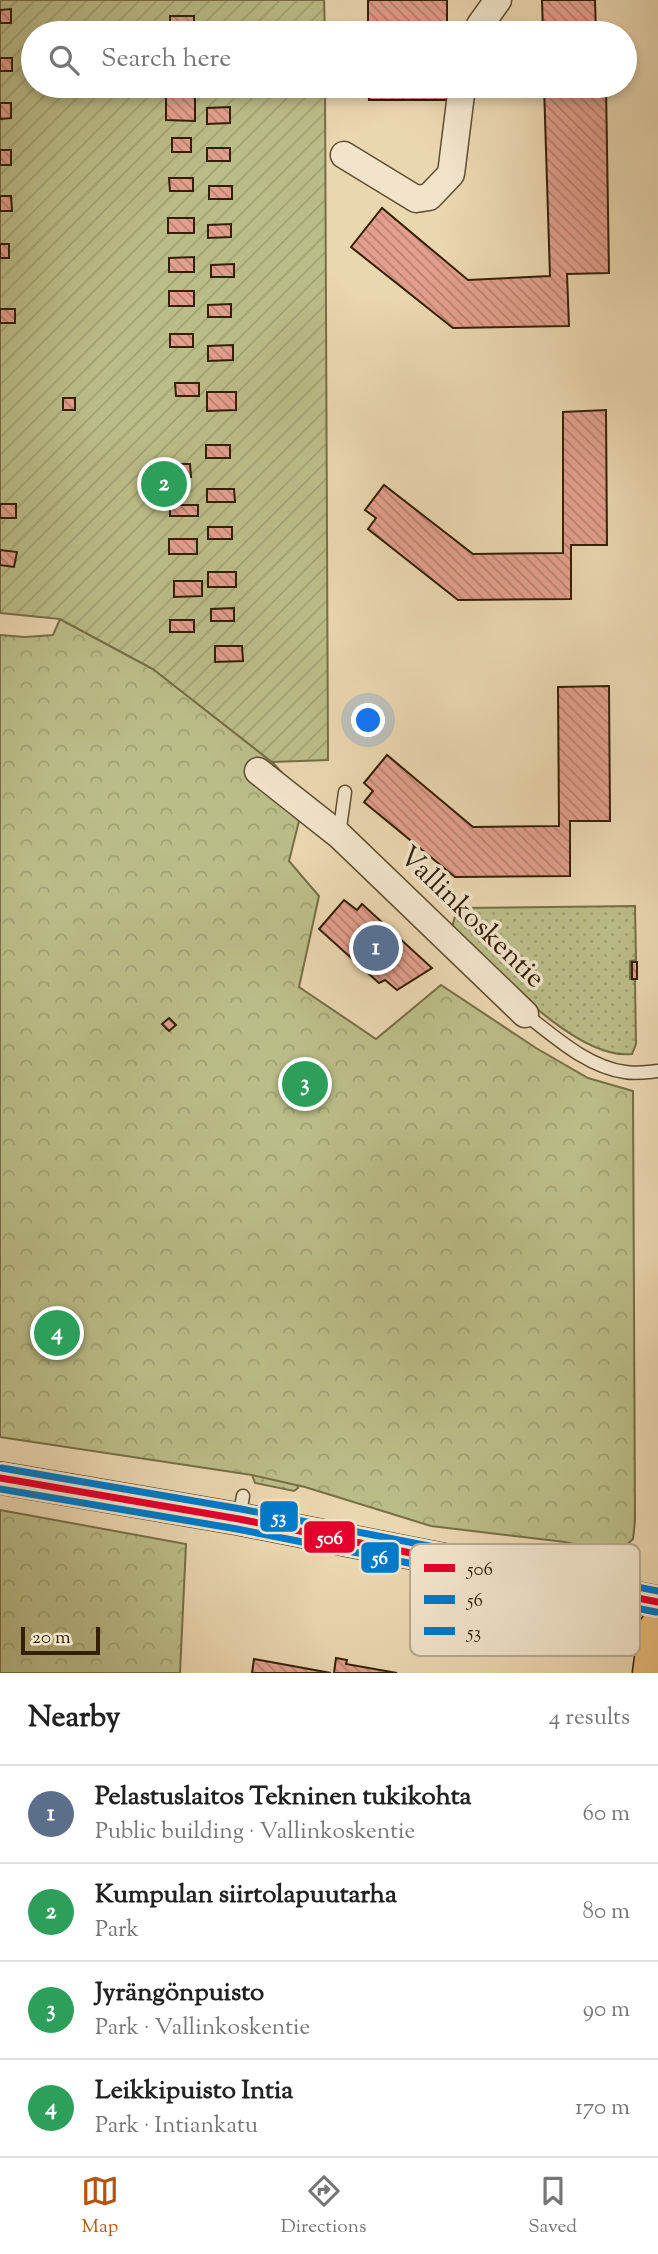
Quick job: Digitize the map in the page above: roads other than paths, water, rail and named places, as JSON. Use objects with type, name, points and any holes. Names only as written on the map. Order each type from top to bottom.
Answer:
[{"type":"main road","points":[[652,1673],[658,1629]]},
{"type":"street","points":[[483,21],[498,0]]},
{"type":"street","points":[[344,155],[416,199],[429,197],[451,174],[460,98]]},
{"type":"street","name":"Vallinkoskentie","points":[[258,771],[339,835],[525,1014]]},
{"type":"street","points":[[0,1478],[241,1508],[410,1546]]},
{"type":"street","points":[[640,1598],[658,1602]]},
{"type":"lane","points":[[339,835],[345,792]]},
{"type":"lane","name":"Vallinkoskentie","points":[[525,1014],[572,1049],[597,1063],[623,1072],[658,1071]]},
{"type":"place","name":"Kumpulan siirtolapuutarha","points":[[164,484]]},
{"type":"place","name":"Pelastuslaitos Tekninen tukikohta","points":[[376,948]]},
{"type":"place","name":"Jyrängönpuisto","points":[[305,1084]]},
{"type":"place","name":"Leikkipuisto Intia","points":[[57,1333]]}]
